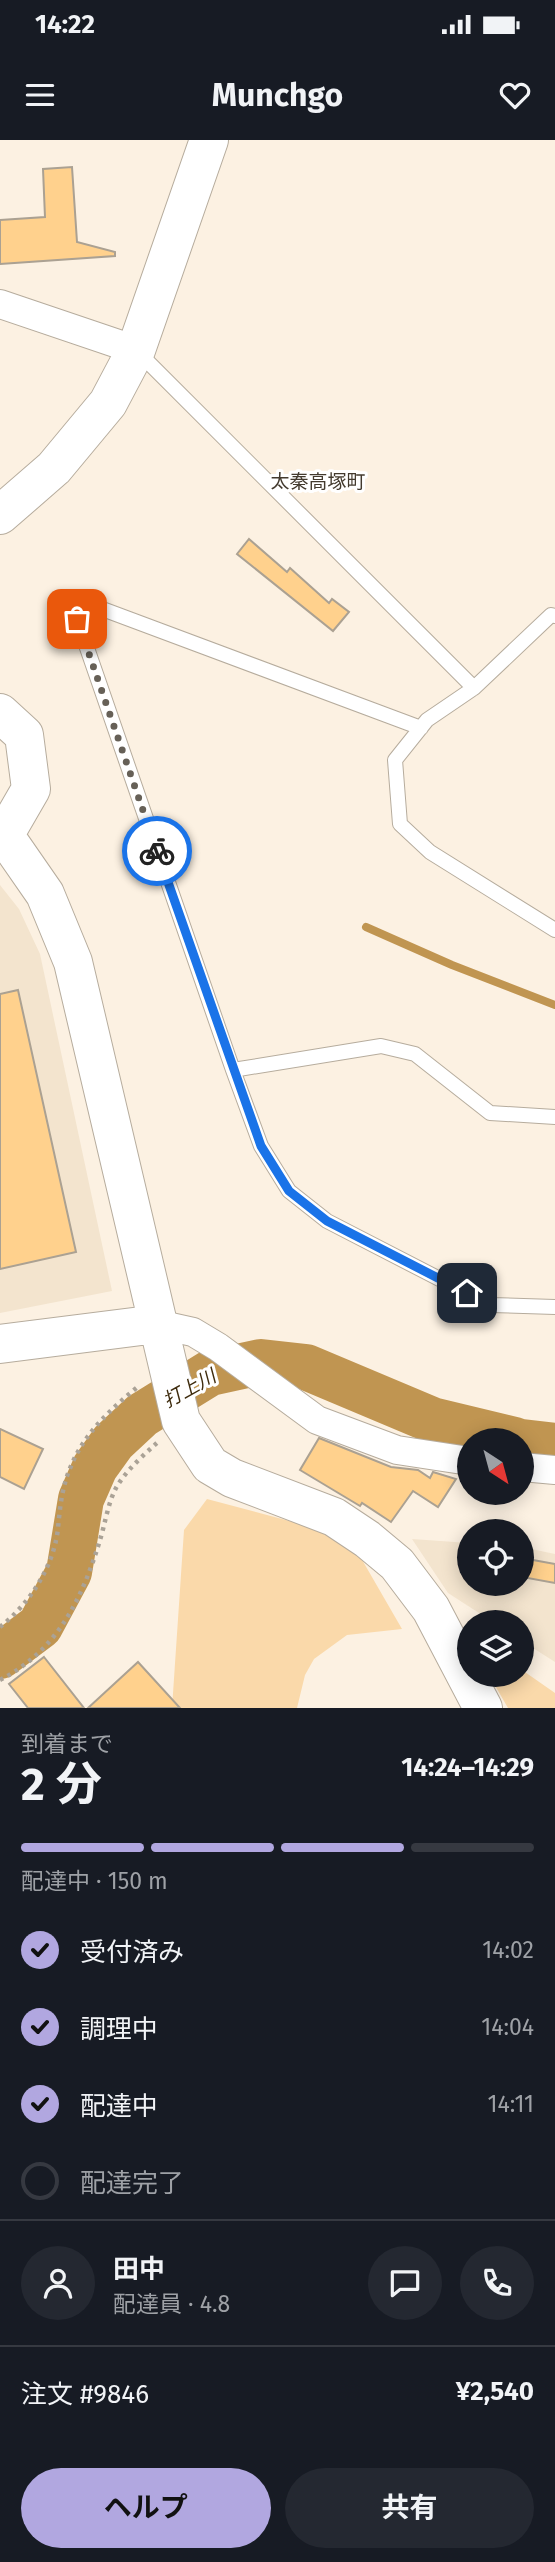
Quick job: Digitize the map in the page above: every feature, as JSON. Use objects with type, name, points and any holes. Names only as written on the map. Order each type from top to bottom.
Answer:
[{"type":"street","points":[[0,515],[54,468],[108,403],[136,350],[209,140]]},
{"type":"street","points":[[0,304],[136,350]]},
{"type":"street","points":[[0,713],[24,734],[31,789],[3,832],[46,894],[73,962],[157,1324],[156,1372],[171,1430],[210,1465],[232,1478],[334,1517],[397,1564],[431,1609],[483,1708]]},
{"type":"street","points":[[0,1344],[157,1324],[193,1332],[218,1347],[317,1420],[397,1450],[457,1459]]},
{"type":"street","points":[[534,1467],[555,1470]]},
{"type":"lane","points":[[136,350],[474,688]]},
{"type":"lane","points":[[421,728],[89,604],[77,619],[261,1146],[289,1191],[327,1221],[490,1305],[555,1307]]},
{"type":"lane","points":[[555,616],[551,615],[474,688],[427,720],[395,760],[400,824],[430,852],[555,930]]},
{"type":"lane","points":[[233,1070],[381,1046],[415,1055],[490,1113],[555,1117]]},
{"type":"path","points":[[0,1628],[31,1596],[49,1562],[58,1530],[58,1506],[71,1465],[96,1425],[156,1372]]},
{"type":"path","points":[[0,1680],[39,1654],[73,1613],[86,1585],[116,1488],[141,1457],[171,1430]]},
{"type":"shaded area","points":[[0,885],[19,909],[40,954],[112,1291],[0,1313]]},
{"type":"shaded area","points":[[207,1499],[323,1530],[361,1558],[402,1629],[347,1635],[314,1659],[305,1675],[297,1708],[172,1708],[184,1530]]},
{"type":"shaded area","points":[[412,1539],[457,1542],[457,1596],[534,1596],[534,1550],[555,1554],[555,1662],[534,1649],[534,1610],[474,1610],[448,1593]]},
{"type":"shaded area","points":[[534,1678],[555,1693],[555,1708],[508,1708],[496,1687],[534,1687]]},
{"type":"building","points":[[72,167],[77,242],[115,252],[115,256],[0,264],[0,220],[45,217],[43,169]]},
{"type":"building","points":[[249,539],[287,572],[290,568],[329,603],[332,599],[349,612],[333,631],[237,554]]},
{"type":"building","points":[[18,990],[76,1252],[0,1269],[0,994]]},
{"type":"building","points":[[0,1429],[43,1449],[24,1489],[0,1477]]},
{"type":"building","points":[[319,1438],[391,1467],[418,1470],[430,1478],[433,1472],[456,1479],[438,1507],[413,1491],[391,1522],[362,1503],[360,1506],[300,1470]]},
{"type":"building","points":[[534,1560],[555,1564],[555,1583],[534,1579]]},
{"type":"building","points":[[44,1657],[84,1708],[28,1708],[9,1684]]},
{"type":"building","points":[[138,1662],[180,1708],[88,1708]]},
{"type":"waterway","points":[[366,927],[452,965],[555,1005]]},
{"type":"waterway","name":"打上川","points":[[0,1656],[40,1626],[69,1572],[81,1499],[95,1467],[113,1442],[142,1415],[210,1373],[261,1362],[306,1367],[432,1420],[465,1428]]},
{"type":"waterway","name":"打上川","points":[[534,1443],[555,1446]]},
{"type":"way so far","points":[[77,619],[157,851]]},
{"type":"district","name":"太秦高塚町","points":[[318,481]]},
{"type":"route","points":[[157,851],[261,1146],[289,1191],[327,1221],[467,1293]]}]
